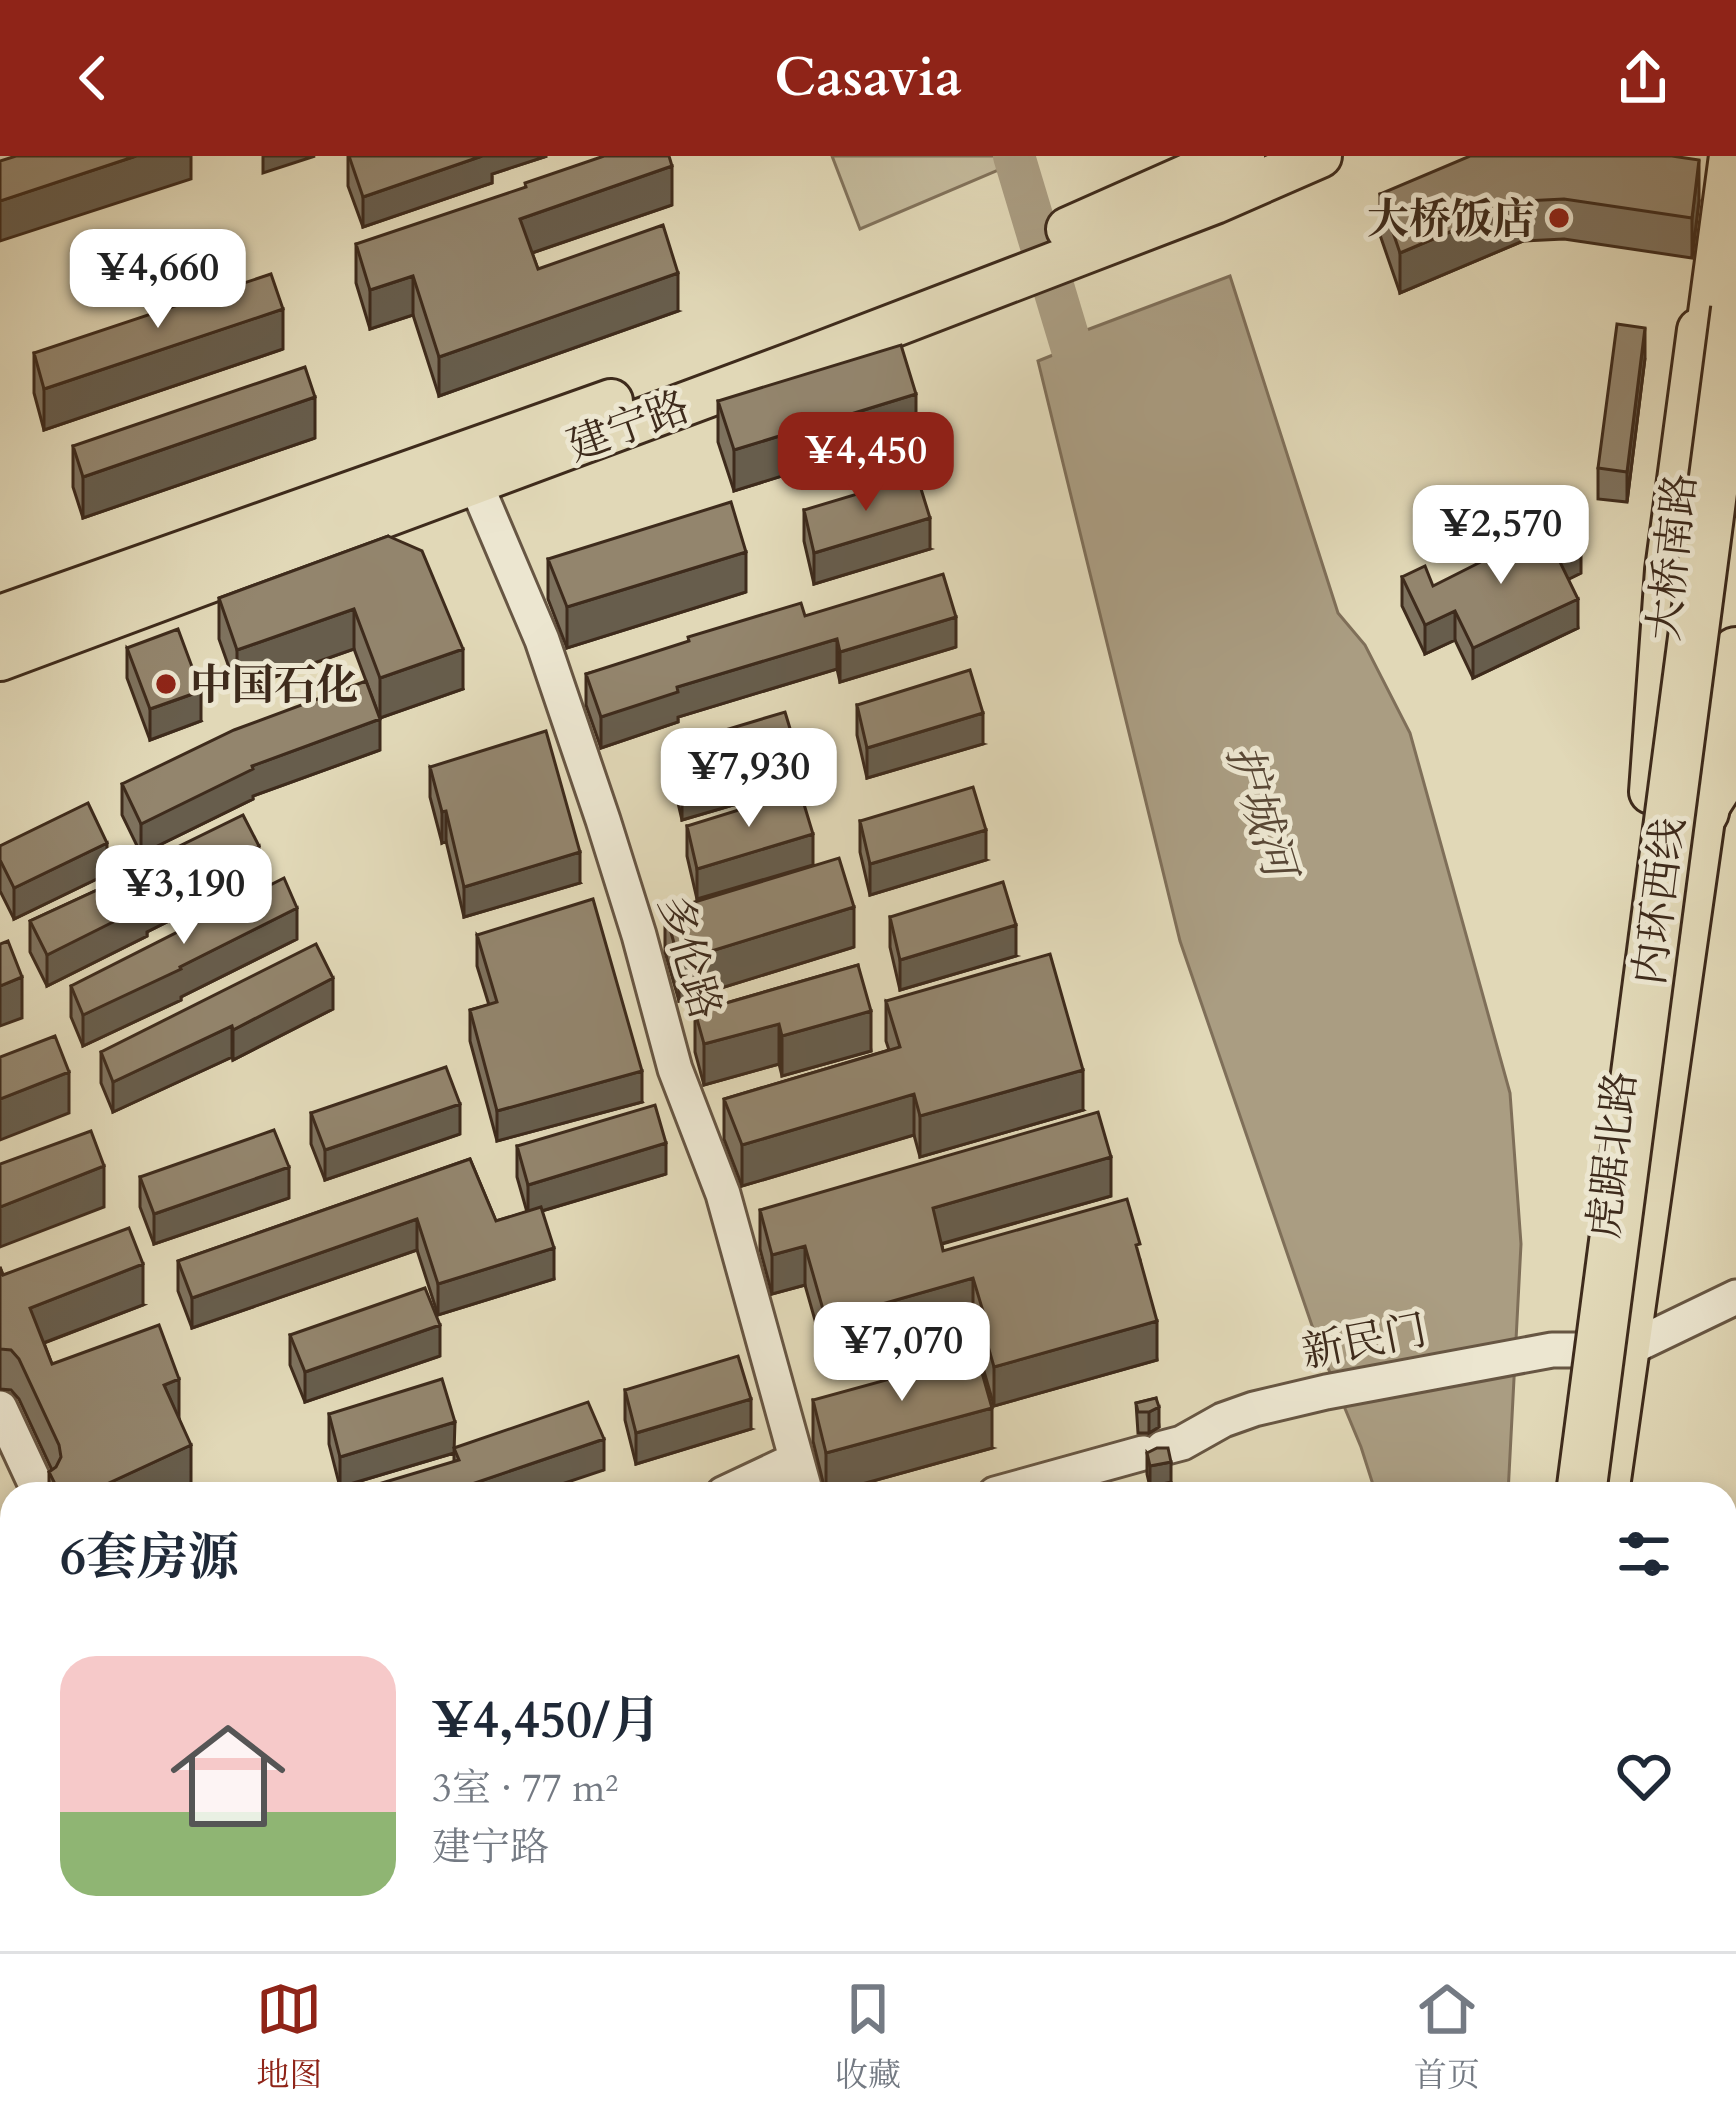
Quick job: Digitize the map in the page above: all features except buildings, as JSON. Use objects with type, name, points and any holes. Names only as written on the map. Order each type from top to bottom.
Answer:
[{"type":"highway","points":[[1649,816],[1666,755],[1707,351],[1733,156]]},
{"type":"highway","name":"内环西线","points":[[1582,1482],[1736,309]]},
{"type":"highway","name":"内环西线","points":[[1598,1482],[1736,453]]},
{"type":"highway","points":[[1704,812],[1736,652]]},
{"type":"main road","name":"建宁路","points":[[0,659],[469,468],[988,276],[1215,169],[1320,156]]},
{"type":"main road","name":"大桥南路","points":[[1649,816],[1666,570],[1723,156]]},
{"type":"main road","name":"建宁路","points":[[0,617],[469,468]]},
{"type":"main road","points":[[1607,1482],[1608,1351],[1704,812],[1736,763]]},
{"type":"main road","name":"虎踞北路","points":[[1573,1482],[1608,1351],[1649,816]]},
{"type":"street","name":"多伦路","points":[[469,468],[542,640],[603,820],[676,1069],[723,1194],[802,1482]]},
{"type":"street","points":[[1608,1351],[1736,1297]]},
{"type":"street","name":"新民门","points":[[1050,1482],[1155,1459],[1222,1420],[1254,1408],[1328,1403],[1526,1364],[1552,1350],[1608,1351]]},
{"type":"street","points":[[0,1408],[34,1482]]},
{"type":"street","points":[[1093,1482],[1155,1459]]},
{"type":"street","points":[[748,1482],[795,1460]]},
{"type":"shaded area","points":[[832,156],[1031,156],[860,229]]},
{"type":"water","points":[[1230,276],[1338,613],[1365,645],[1410,733],[1510,1093],[1521,1244],[1509,1482],[1372,1482],[1319,1346],[1180,941],[1038,361],[1063,351],[1060,340]]},
{"type":"waterway","name":"护城河","points":[[1014,156],[1084,389]]},
{"type":"place","name":"大桥饭店","points":[[1559,218]]},
{"type":"place","name":"中国石化","points":[[166,684]]}]
